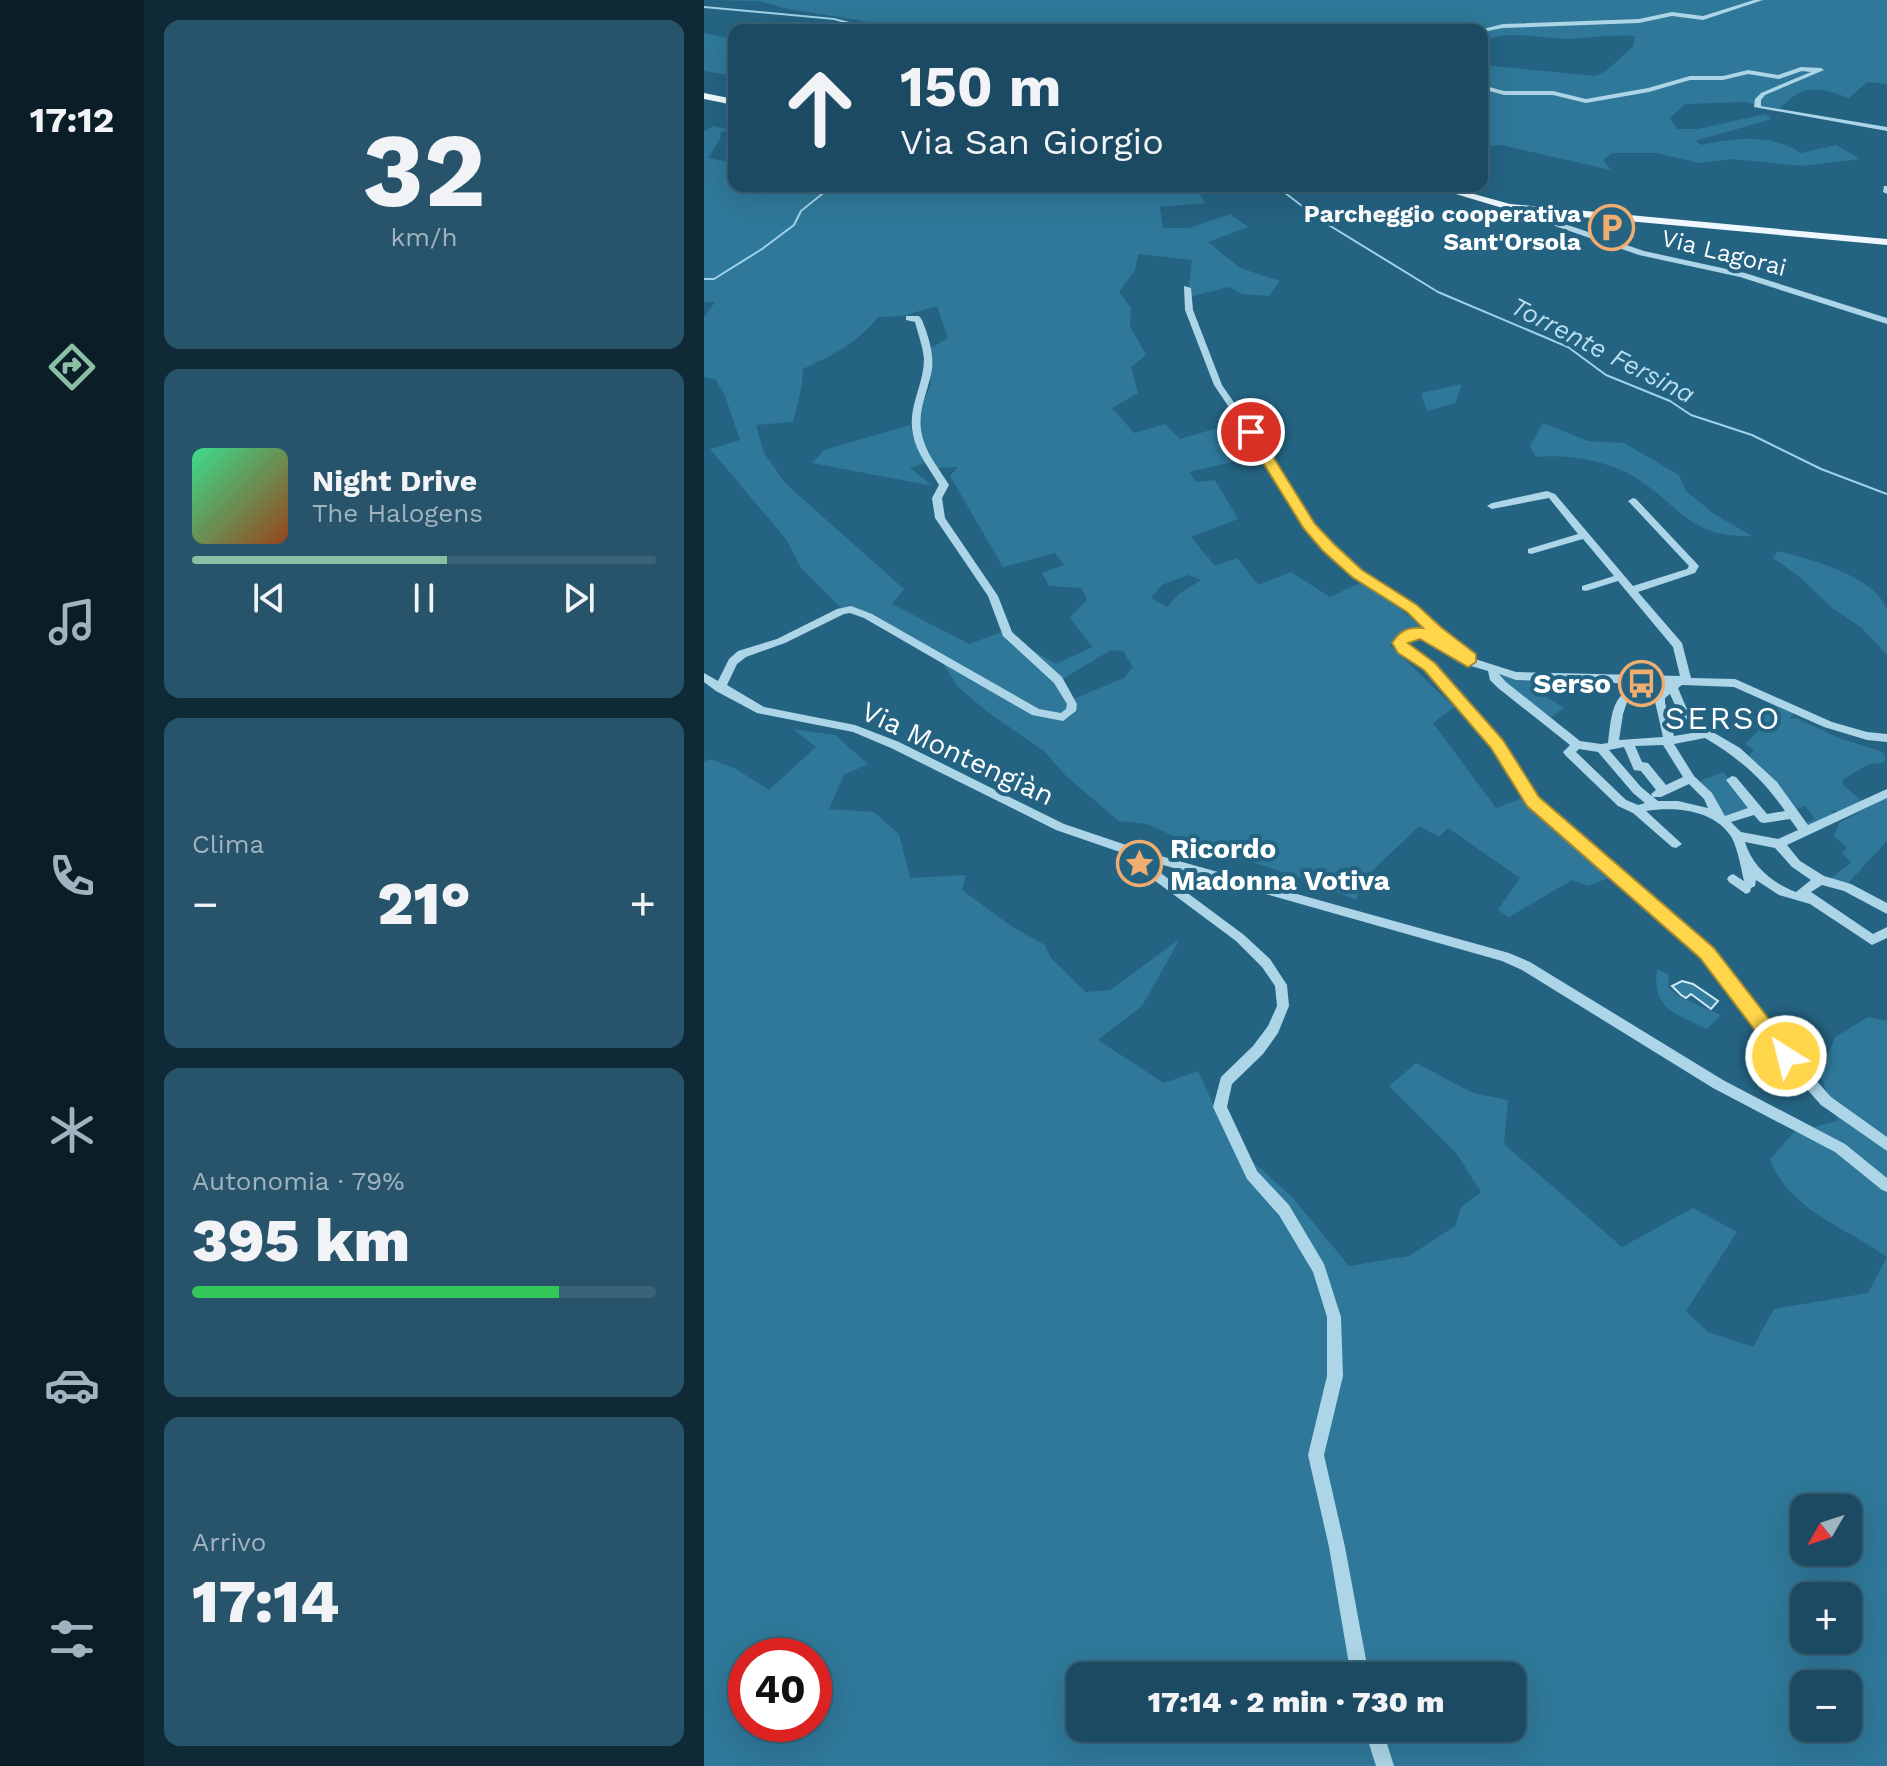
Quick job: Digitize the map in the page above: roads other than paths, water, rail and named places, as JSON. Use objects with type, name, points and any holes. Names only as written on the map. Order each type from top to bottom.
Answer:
[{"type":"main road","points":[[704,96],[728,101]]},
{"type":"main road","name":"Via Lagorai","points":[[1455,192],[1553,216],[1597,215],[1887,242]]},
{"type":"street","points":[[1488,29],[1639,21],[1672,14],[1703,18],[1760,0]]},
{"type":"street","points":[[1488,89],[1504,93],[1553,93],[1586,101],[1649,90],[1690,78],[1723,78],[1748,72],[1779,77],[1801,69],[1821,70],[1763,94],[1758,99],[1757,107],[1887,129]]},
{"type":"street","name":"Via Lagorai","points":[[1553,216],[1642,253],[1742,275],[1887,321]]},
{"type":"street","points":[[1187,288],[1189,310],[1218,385],[1294,497],[1309,526],[1357,573],[1412,608],[1436,632],[1470,658],[1468,661]]},
{"type":"street","points":[[720,688],[733,662],[742,654],[781,641],[851,609],[1036,712],[1063,717],[1071,711],[1072,704],[1058,680],[1007,634],[993,596],[940,518],[937,498],[944,485],[925,454],[917,435],[915,417],[928,358],[919,322],[916,318],[909,318]]},
{"type":"street","points":[[1492,506],[1547,494],[1633,590],[1678,646],[1685,679]]},
{"type":"street","points":[[1633,501],[1694,566],[1691,571],[1633,590]]},
{"type":"street","points":[[1531,551],[1585,535]]},
{"type":"street","points":[[1586,588],[1621,577]]},
{"type":"street","points":[[1887,738],[1850,733],[1767,694],[1735,683],[1685,679],[1516,676],[1468,661],[1424,634],[1404,636],[1400,643],[1403,649],[1429,666],[1497,744],[1533,802],[1707,953],[1826,1101],[1887,1145]]},
{"type":"street","points":[[1493,671],[1494,677],[1502,685],[1577,745],[1601,748],[1628,742],[1659,742],[1707,734]]},
{"type":"street","name":"Via Montengiàn","points":[[704,677],[761,710],[855,729],[895,745],[1060,827],[1149,857],[1505,957],[1526,966],[1718,1084],[1840,1148],[1887,1186]]},
{"type":"street","points":[[1685,679],[1659,697],[1668,744],[1690,779],[1708,796],[1720,818],[1737,836],[1781,846],[1796,864],[1820,880],[1847,887],[1887,909]]},
{"type":"street","points":[[1613,744],[1618,703],[1630,691],[1646,687],[1672,687]]},
{"type":"street","points":[[1672,687],[1682,709],[1707,734],[1736,751],[1773,785],[1806,832]]},
{"type":"street","points":[[1628,742],[1638,767],[1644,766],[1663,790]]},
{"type":"street","points":[[1577,745],[1569,752],[1622,803],[1637,810],[1676,844]]},
{"type":"street","points":[[1601,748],[1637,790],[1652,802],[1698,809],[1720,818],[1756,810]]},
{"type":"street","points":[[1637,810],[1652,802],[1663,790],[1690,779]]},
{"type":"street","points":[[1732,780],[1764,819],[1792,814]]},
{"type":"street","points":[[1781,846],[1887,793]]},
{"type":"street","points":[[1737,836],[1747,862],[1758,876],[1788,894],[1814,900]]},
{"type":"street","points":[[1149,857],[1150,867],[1158,877],[1240,938],[1266,963],[1281,985],[1283,1006],[1273,1029],[1258,1050],[1226,1081],[1220,1107],[1252,1175],[1284,1210],[1319,1269],[1334,1317],[1335,1376],[1316,1455],[1337,1547],[1358,1662]]},
{"type":"street","points":[[1733,879],[1749,886],[1747,862]]},
{"type":"street","points":[[1820,880],[1802,892],[1872,940],[1887,932]]},
{"type":"street","points":[[1377,1742],[1385,1766]]},
{"type":"waterway","name":"Torrente Fersina","points":[[704,7],[834,19],[853,24]]},
{"type":"waterway","points":[[704,279],[714,279],[762,249],[794,225],[801,211],[825,192]]},
{"type":"waterway","name":"Torrente Fersina","points":[[1284,192],[1319,219],[1438,292],[1568,347],[1606,375],[1670,401],[1691,415],[1752,435],[1821,469],[1887,494]]},
{"type":"place","name":"Parcheggio cooperativa Sant'Orsola","points":[[1612,228]]},
{"type":"place","name":"Serso","points":[[1642,683]]},
{"type":"place","name":"Ricordo Madonna Votiva","points":[[1139,864]]},
{"type":"district","name":"SERSO","points":[[1723,718]]}]
